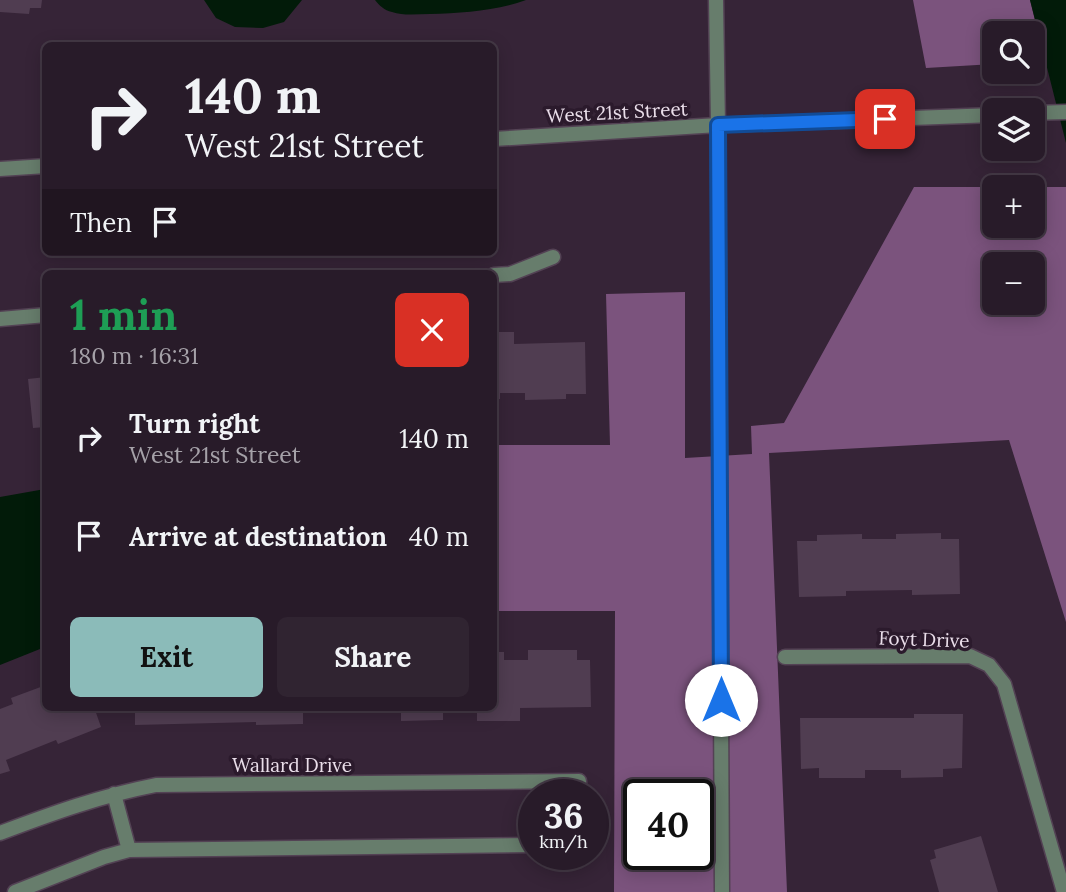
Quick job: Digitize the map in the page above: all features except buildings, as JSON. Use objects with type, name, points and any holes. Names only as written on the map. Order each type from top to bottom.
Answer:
[{"type":"street","points":[[716,0],[722,892]]},
{"type":"street","points":[[1045,113],[1066,112]]},
{"type":"street","name":"West 21st Street","points":[[497,139],[718,125],[982,115]]},
{"type":"street","points":[[0,169],[42,166]]},
{"type":"street","points":[[497,275],[510,274],[553,257]]},
{"type":"street","points":[[0,319],[42,315]]},
{"type":"street","name":"Foyt Drive","points":[[785,657],[970,656],[989,665],[1006,690],[1064,892]]},
{"type":"street","name":"Wallard Drive","points":[[0,833],[74,805],[156,785],[518,782]]},
{"type":"street","points":[[114,794],[129,850]]},
{"type":"street","points":[[15,892],[129,850],[518,845]]},
{"type":"shaded area","points":[[204,0],[302,0],[284,22],[263,28],[235,27],[216,18]]},
{"type":"shaded area","points":[[375,0],[526,0],[479,11],[411,15],[389,11]]},
{"type":"shaded area","points":[[913,0],[1030,0],[1035,21],[982,21],[982,65],[926,68]]},
{"type":"shaded area","points":[[1030,0],[1066,0],[1066,143],[1045,60],[1045,21],[1035,21]]},
{"type":"shaded area","points":[[914,187],[982,187],[982,238],[1045,238],[1045,187],[1066,187],[1066,622],[1009,440],[769,453],[787,892],[614,892],[615,611],[497,611],[497,445],[610,445],[606,294],[685,292],[685,458],[752,454],[751,426],[784,423]]},
{"type":"shaded area","points":[[42,490],[42,648],[0,665],[0,497]]},
{"type":"route","points":[[721,700],[718,125],[885,119]]}]
